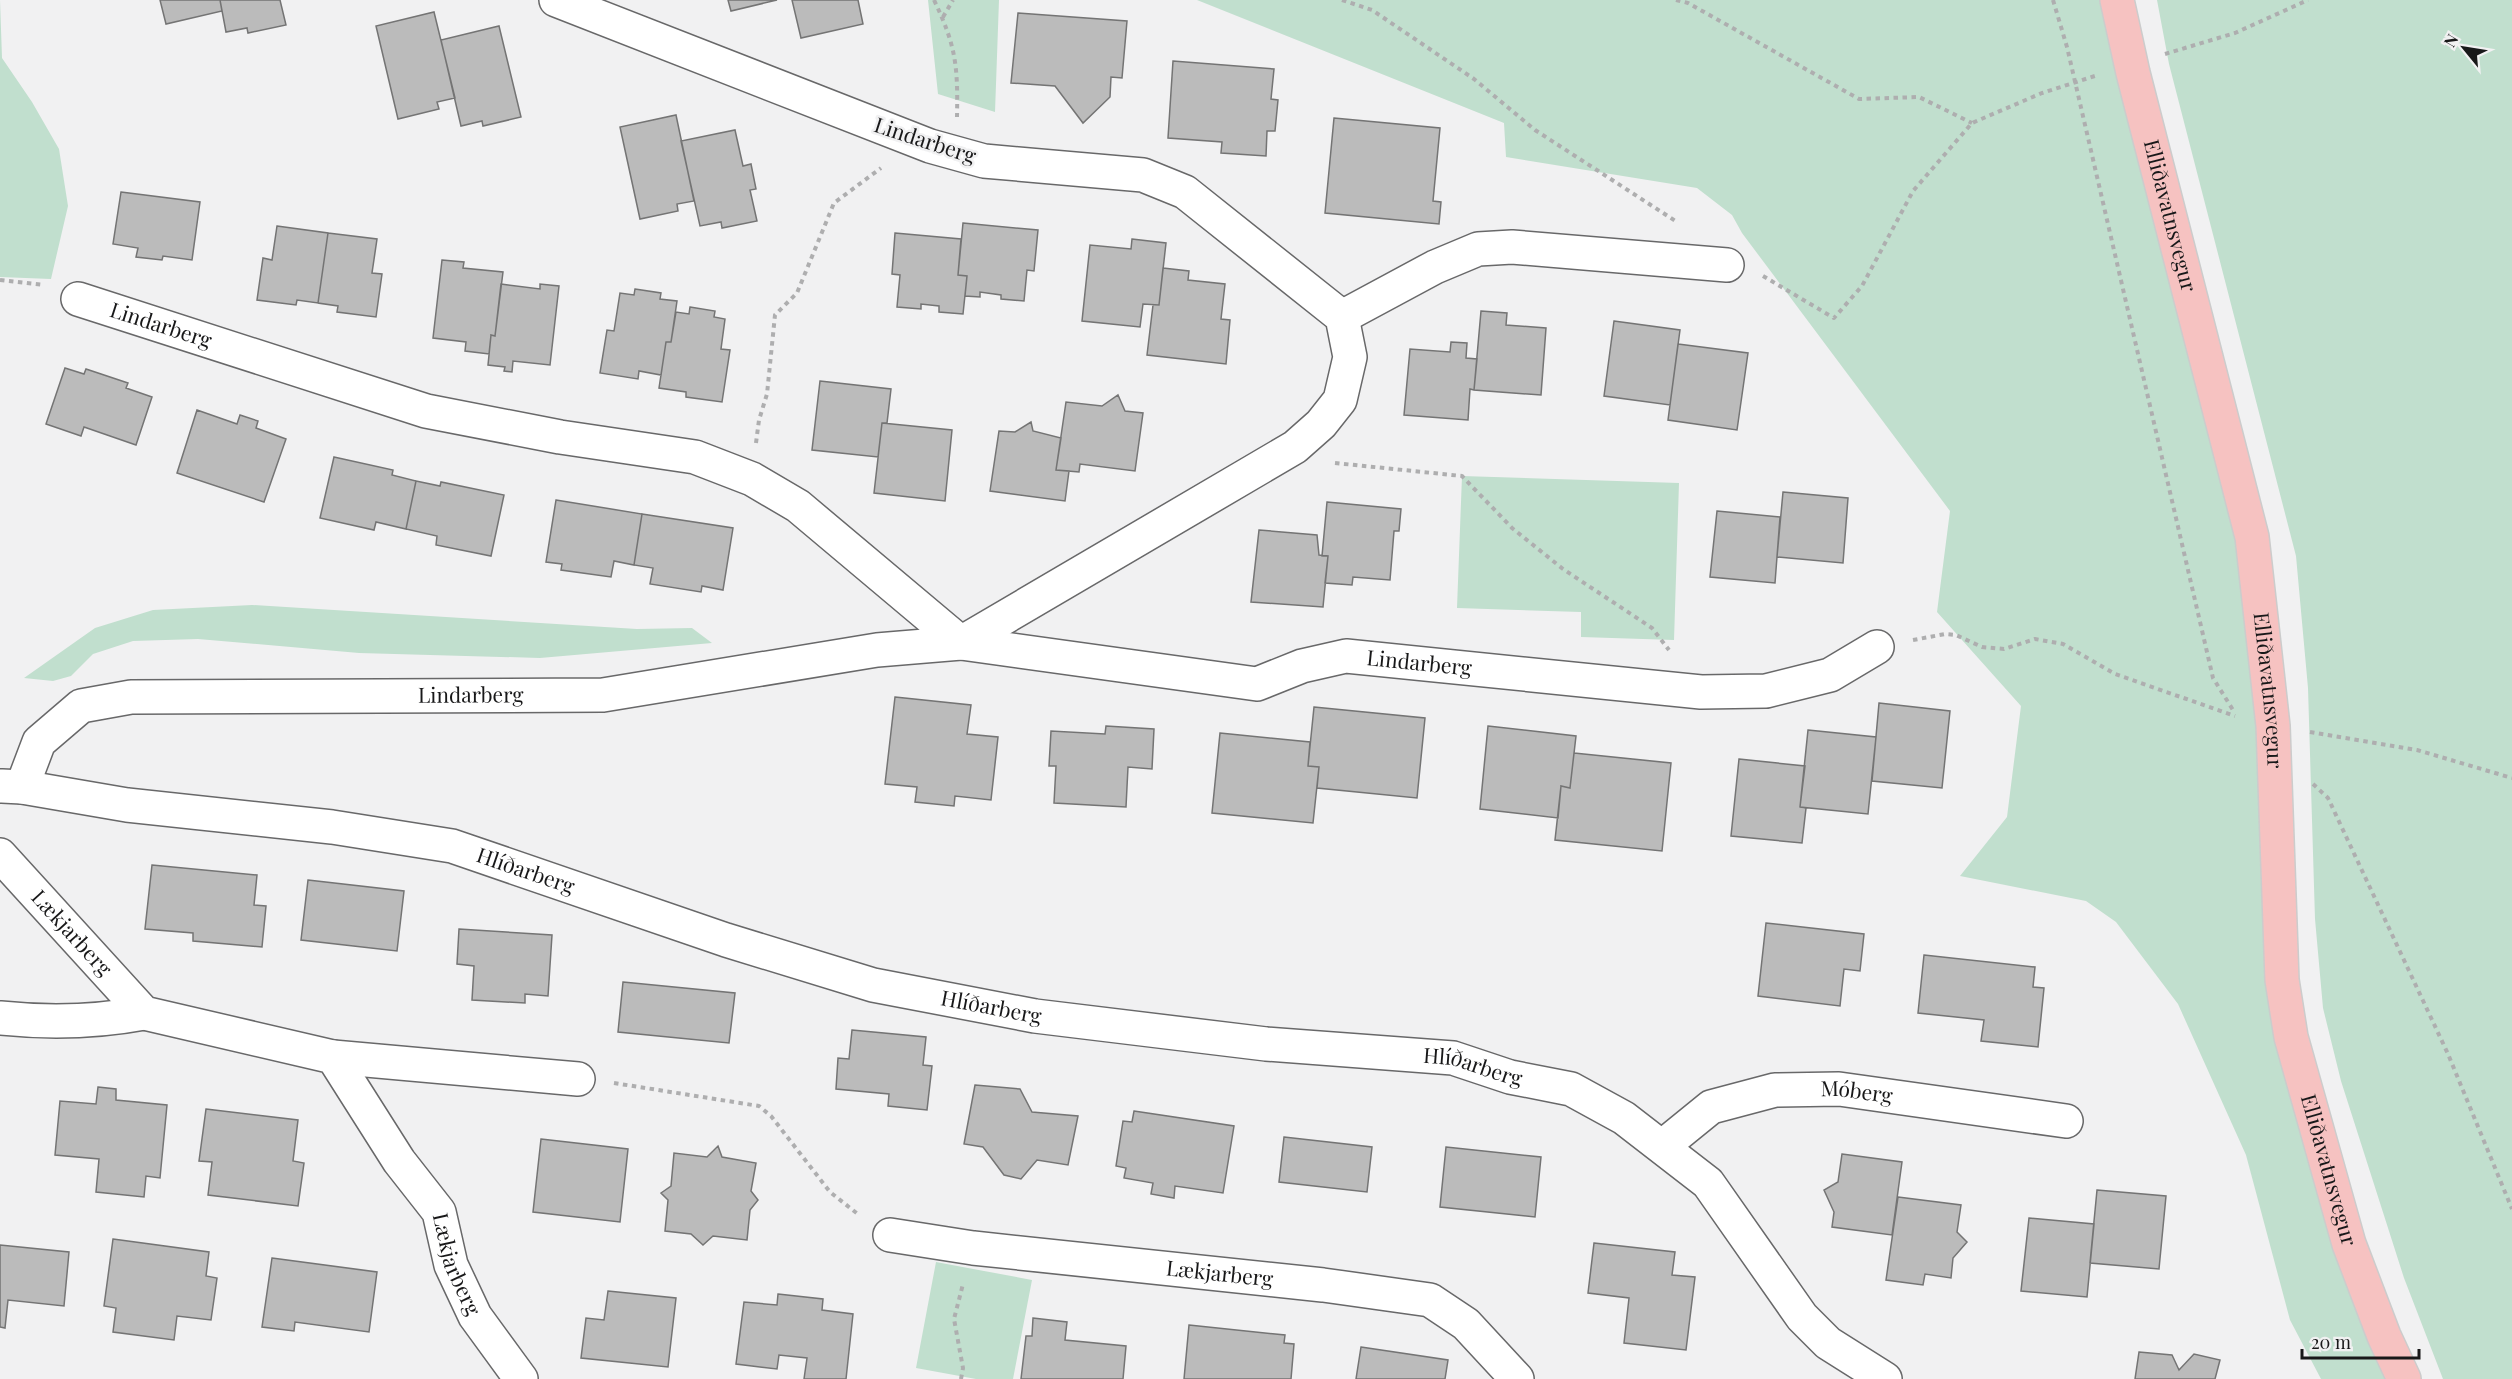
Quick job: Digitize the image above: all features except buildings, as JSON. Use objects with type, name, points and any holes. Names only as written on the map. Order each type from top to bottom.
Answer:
[{"type":"main road","name":"Elliðavatnsvegur","points":[[2117,0],[2131,65],[2252,537],[2273,726],[2282,980],[2291,1037],[2349,1244],[2384,1336],[2404,1379]]},
{"type":"street","name":"Lindarberg","points":[[556,0],[943,150],[984,161],[1143,175],[1185,192],[1342,317],[1350,357],[1340,400],[1321,424],[1295,447],[961,643]]},
{"type":"street","points":[[1342,317],[1435,267],[1478,249],[1512,247],[1727,265]]},
{"type":"street","name":"Lindarberg","points":[[78,299],[426,411],[560,437],[696,457],[752,479],[798,506],[961,643]]},
{"type":"street","name":"Lindarberg","points":[[11,786],[39,742],[81,706],[131,697],[603,695],[877,650],[961,643],[1257,684],[1302,666],[1346,656],[1701,692],[1766,691],[1830,675],[1877,647]]},
{"type":"street","name":"Hlíðarberg","points":[[11,786],[127,805],[332,827],[452,846],[726,940],[873,985],[1035,1016],[1266,1044],[1454,1058],[1510,1077],[1571,1089],[1624,1118],[1663,1146],[1708,1184],[1802,1317],[1828,1343],[1848,1370],[1885,1379]]},
{"type":"street","name":"Lækjarberg","points":[[0,855],[144,1013]]},
{"type":"street","points":[[0,1018],[105,1020],[144,1013],[333,1057],[578,1079]]},
{"type":"street","name":"Lækjarberg","points":[[333,1057],[399,1161],[439,1212],[451,1265],[476,1316],[521,1379]]},
{"type":"street","name":"Móberg","points":[[1663,1146],[1711,1107],[1775,1090],[1839,1089],[2066,1121]]},
{"type":"street","name":"Lækjarberg","points":[[890,1234],[973,1248],[1323,1285],[1430,1300],[1466,1324],[1517,1379]]},
{"type":"path","points":[[752,479],[759,420],[767,394],[775,315],[796,293],[834,203],[884,166],[943,150],[958,72],[954,46],[934,0]]},
{"type":"path","points":[[942,18],[952,0]]},
{"type":"path","points":[[1342,0],[1372,10],[1474,79],[1535,130],[1685,227]]},
{"type":"path","points":[[1676,0],[1688,3],[1859,99],[1918,97],[1972,123]]},
{"type":"path","points":[[1761,275],[1833,318],[1862,286],[1913,191],[1972,123],[2043,93],[2235,33],[2308,0]]},
{"type":"path","points":[[0,280],[44,285],[78,299]]},
{"type":"path","points":[[1278,457],[1462,476],[1512,528],[1563,569],[1652,628],[1701,692]]},
{"type":"path","points":[[1877,647],[1945,634],[1956,634],[1982,647],[2004,649],[2035,639],[2063,644],[2115,674],[2237,717],[2273,726],[2416,750],[2512,778]]},
{"type":"path","points":[[578,1079],[606,1081],[759,1106],[771,1116],[836,1198],[890,1234]]},
{"type":"path","points":[[954,1319],[963,1368],[961,1379]]},
{"type":"green space","points":[[0,0],[2,58],[32,102],[59,149],[68,206],[51,279],[0,277]]},
{"type":"green space","points":[[928,0],[999,0],[995,112],[938,94]]},
{"type":"green space","points":[[1197,0],[2118,0],[2238,476],[2280,1003],[2407,1379],[2321,1379],[2290,1320],[2246,1155],[2178,1004],[2116,922],[2086,901],[1960,876],[2007,817],[2021,706],[1937,612],[1950,511],[1742,233],[1732,215],[1697,188],[1506,157],[1504,123]]},
{"type":"green space","points":[[2157,0],[2512,0],[2512,1379],[2443,1379],[2404,1278],[2341,1081],[2323,1008],[2315,919],[2308,688],[2296,556],[2169,64]]},
{"type":"green space","points":[[1462,476],[1679,483],[1674,640],[1581,637],[1581,612],[1457,608]]},
{"type":"green space","points":[[252,605],[637,629],[692,628],[712,643],[540,658],[359,653],[198,639],[133,641],[93,654],[71,676],[53,681],[24,678],[95,628],[153,610]]},
{"type":"green space","points":[[936,1262],[1032,1280],[1013,1379],[976,1379],[916,1368]]}]
